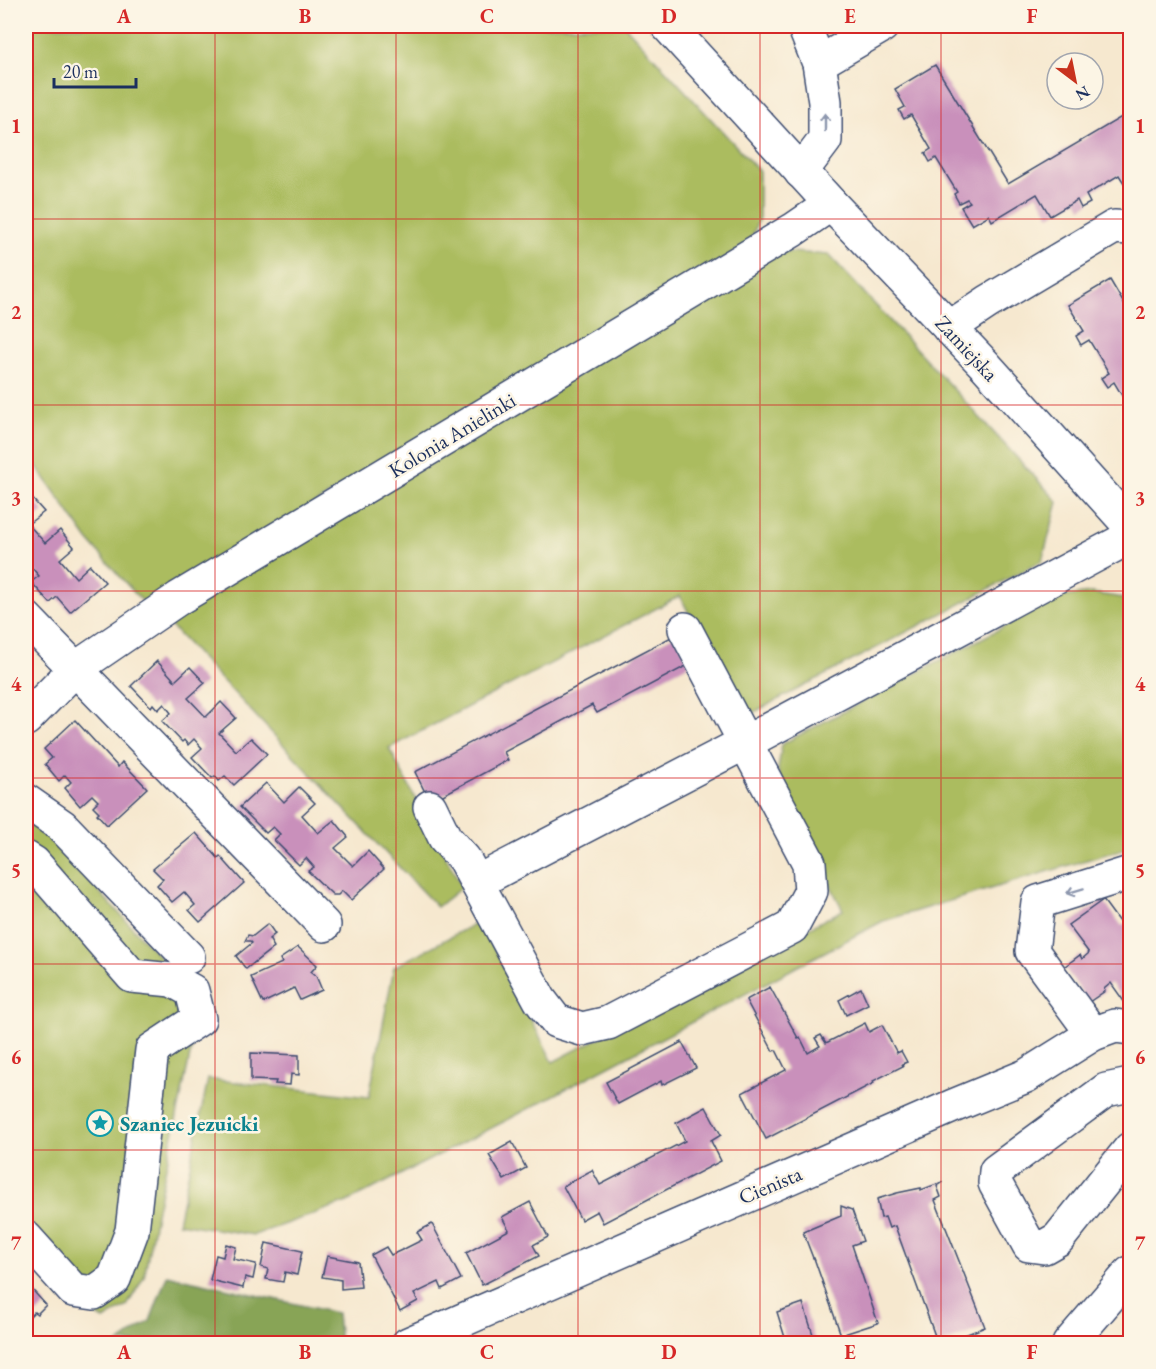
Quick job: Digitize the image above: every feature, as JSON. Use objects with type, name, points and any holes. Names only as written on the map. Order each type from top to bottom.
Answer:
[{"type":"street","name":"Zamiejska","points":[[668,26],[801,172],[985,365],[1131,526]]},
{"type":"street","points":[[801,172],[825,140],[825,102],[819,63],[804,26]]},
{"type":"street","points":[[819,63],[882,26]]},
{"type":"street","name":"Kolonia Anielinki","points":[[26,720],[75,669],[179,598],[793,230],[831,204]]},
{"type":"street","points":[[949,328],[988,302],[1114,227],[1131,228]]},
{"type":"street","points":[[477,882],[1131,537]]},
{"type":"street","points":[[26,618],[324,925]]},
{"type":"street","points":[[430,807],[445,838],[464,859],[540,1000],[556,1021],[582,1029],[608,1023],[792,927],[810,891],[809,862],[685,629]]},
{"type":"street","points":[[26,801],[62,826],[188,957]]},
{"type":"street","points":[[26,858],[34,863],[132,976],[172,980],[192,991],[198,1019],[153,1050],[132,1231],[114,1279],[94,1293],[73,1290],[26,1238]]},
{"type":"street","points":[[1093,1034],[1032,951],[1038,902],[1131,873]]},
{"type":"street","name":"Cienista","points":[[408,1344],[1026,1076],[1093,1034],[1115,1026],[1131,1028]]},
{"type":"street","points":[[1131,1085],[1106,1090],[996,1171],[995,1183],[1029,1245],[1044,1247],[1058,1239],[1131,1149]]},
{"type":"street","points":[[1069,1344],[1131,1273]]},
{"type":"green space","points":[[26,26],[625,26],[759,171],[759,218],[749,245],[146,604],[88,540],[26,451]]},
{"type":"green space","points":[[779,251],[829,255],[1058,502],[1042,561],[743,718],[680,596],[389,748],[462,887],[437,907],[164,619]]},
{"type":"green space","points":[[1091,593],[1130,599],[1130,847],[883,921],[347,1202],[254,1235],[178,1223],[208,1079],[369,1097],[394,967],[480,921],[553,1062],[843,910],[781,789],[778,769],[782,744],[1060,597]]},
{"type":"green space","name":"Szaniec Jezuicki","points":[[26,821],[51,840],[171,969],[194,1037],[144,1277],[127,1306],[104,1320],[68,1298],[26,1254]]},
{"type":"green space","points":[[167,1275],[337,1313],[340,1343],[118,1343],[150,1321]]},
{"type":"building","points":[[935,65],[1008,184],[1130,112],[1130,168],[1128,170],[1130,180],[1124,183],[1119,175],[1086,195],[1090,203],[1081,208],[1077,200],[1050,216],[1037,194],[992,221],[989,215],[972,225],[961,207],[970,202],[967,199],[959,203],[954,194],[957,192],[936,158],[930,162],[925,153],[931,149],[911,115],[904,119],[899,110],[905,107],[895,89]]},
{"type":"building","points":[[1110,280],[1130,314],[1130,409],[1114,382],[1107,387],[1101,378],[1109,373],[1089,340],[1081,345],[1076,336],[1084,331],[1068,305]]},
{"type":"building","points":[[29,495],[44,512],[28,524],[45,543],[60,530],[74,547],[60,559],[76,578],[90,565],[105,582],[70,612],[57,597],[50,603],[31,582],[39,576],[32,568],[26,573],[26,498]]},
{"type":"building","points":[[675,635],[690,664],[597,713],[592,705],[504,752],[508,760],[430,802],[415,772]]},
{"type":"building","points":[[157,661],[175,681],[190,667],[205,683],[188,698],[206,717],[221,702],[236,718],[219,733],[236,751],[251,738],[267,754],[234,785],[225,776],[219,781],[215,776],[212,778],[192,757],[202,748],[194,739],[188,745],[184,740],[182,742],[162,721],[171,713],[164,704],[158,710],[153,704],[151,707],[131,686]]},
{"type":"building","points":[[75,720],[118,767],[122,762],[147,788],[107,825],[93,806],[98,801],[92,795],[80,806],[65,788],[71,782],[65,775],[59,781],[45,764],[52,758],[44,749]]},
{"type":"building","points":[[266,783],[284,802],[299,787],[315,803],[302,815],[318,833],[334,820],[348,837],[335,848],[353,866],[368,851],[384,869],[351,900],[342,891],[338,895],[333,895],[308,871],[314,867],[306,858],[299,865],[274,840],[280,834],[273,827],[266,833],[240,807]]},
{"type":"building","points":[[196,833],[244,883],[200,922],[189,910],[195,905],[184,892],[172,902],[157,885],[163,879],[153,869]]},
{"type":"building","points":[[1103,900],[1122,926],[1130,920],[1130,1010],[1111,983],[1104,989],[1105,991],[1089,1002],[1064,967],[1080,955],[1082,959],[1089,953],[1068,925]]},
{"type":"building","points":[[268,924],[275,934],[269,939],[274,947],[246,969],[236,956],[252,943],[245,941],[248,935],[253,936]]},
{"type":"building","points":[[298,947],[317,965],[311,972],[316,976],[322,990],[300,1000],[294,988],[263,1003],[251,977],[282,963],[280,959]]},
{"type":"building","points":[[770,987],[808,1053],[820,1046],[815,1038],[821,1035],[826,1043],[865,1023],[869,1032],[882,1025],[897,1053],[901,1051],[907,1062],[873,1081],[874,1083],[766,1139],[742,1093],[786,1070],[776,1050],[773,1051],[746,1000]]},
{"type":"building","points":[[861,988],[868,1004],[846,1015],[839,1000]]},
{"type":"building","points":[[682,1042],[696,1068],[662,1085],[661,1081],[618,1104],[606,1082]]},
{"type":"building","points":[[251,1053],[299,1055],[299,1075],[291,1074],[290,1085],[275,1084],[276,1081],[251,1080]]},
{"type":"building","points":[[706,1107],[721,1135],[711,1141],[721,1161],[603,1223],[597,1211],[581,1220],[563,1186],[592,1170],[600,1185],[685,1141],[676,1123]]},
{"type":"building","points":[[512,1142],[526,1168],[504,1180],[489,1155]]},
{"type":"building","points":[[942,1182],[937,1186],[941,1197],[935,1200],[985,1327],[938,1344],[895,1226],[889,1228],[885,1217],[881,1218],[877,1199],[921,1188],[921,1190]]},
{"type":"building","points":[[530,1202],[548,1237],[533,1245],[539,1256],[482,1285],[466,1253],[509,1230],[502,1217]]},
{"type":"building","points":[[841,1206],[852,1210],[863,1241],[852,1245],[878,1323],[841,1335],[803,1232],[841,1216]]},
{"type":"building","points":[[432,1224],[461,1279],[442,1289],[439,1282],[414,1294],[418,1301],[400,1311],[371,1255],[386,1247],[391,1255],[422,1240],[417,1232]]},
{"type":"building","points":[[266,1243],[302,1251],[297,1275],[285,1272],[283,1282],[266,1279],[268,1269],[261,1267]]},
{"type":"building","points":[[226,1244],[236,1247],[233,1259],[256,1264],[253,1279],[245,1277],[243,1288],[210,1280],[216,1255],[223,1257]]},
{"type":"building","points":[[327,1256],[358,1262],[361,1287],[341,1289],[341,1280],[322,1277]]},
{"type":"building","points":[[26,1283],[46,1305],[37,1314],[34,1312],[27,1319],[26,1324]]},
{"type":"building","points":[[803,1303],[816,1344],[787,1344],[777,1312]]},
{"type":"place","name":"Szaniec Jezuicki","points":[[100,1123]]}]
